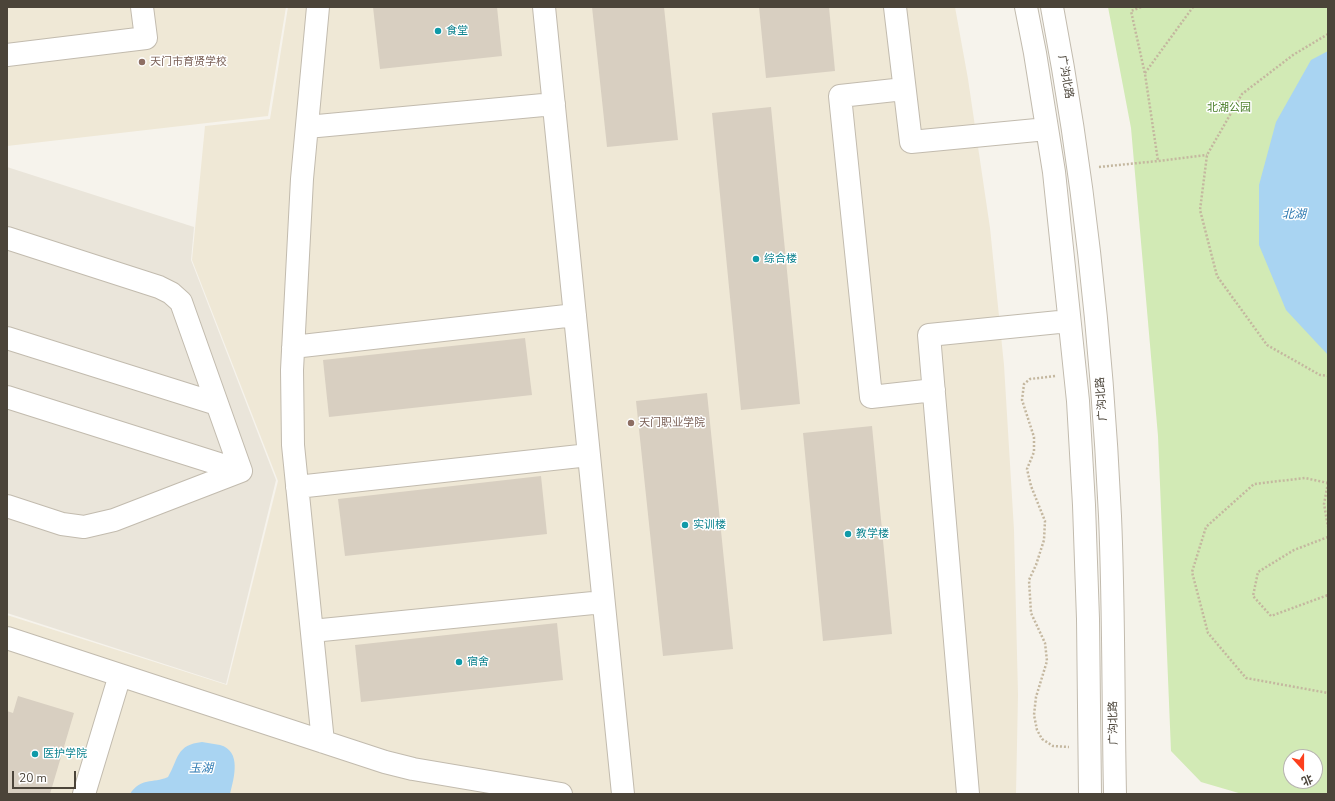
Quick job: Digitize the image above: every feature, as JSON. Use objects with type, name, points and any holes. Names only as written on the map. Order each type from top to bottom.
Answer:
[{"type":"street","points":[[7,55],[146,38],[142,7]]},
{"type":"street","points":[[318,7],[302,187],[292,370],[293,445],[323,742]]},
{"type":"street","points":[[544,7],[623,794]]},
{"type":"street","points":[[895,7],[910,142],[1047,129]]},
{"type":"street","points":[[1026,7],[1054,172],[1078,401],[1088,619],[1090,749],[1094,793]]},
{"type":"street","name":"广沟北路","points":[[1052,7],[1066,81],[1079,169],[1093,290],[1102,399],[1109,508],[1115,794]]},
{"type":"street","points":[[904,89],[840,96],[871,397],[934,390]]},
{"type":"street","points":[[307,127],[554,104]]},
{"type":"street","points":[[7,238],[171,292],[181,302],[241,471]]},
{"type":"street","points":[[293,346],[575,315]]},
{"type":"street","points":[[968,794],[929,335],[1069,320]]},
{"type":"street","points":[[7,338],[217,404]]},
{"type":"street","points":[[7,397],[241,471]]},
{"type":"street","points":[[297,487],[589,455]]},
{"type":"street","points":[[7,506],[62,524],[84,527],[114,520],[241,471]]},
{"type":"street","points":[[312,631],[604,602]]},
{"type":"street","points":[[7,638],[385,762],[413,769],[561,794]]},
{"type":"street","points":[[84,794],[120,675]]},
{"type":"path","points":[[1141,7],[1131,11],[1145,74],[1158,161]]},
{"type":"path","points":[[1145,74],[1193,7]]},
{"type":"path","points":[[1328,34],[1293,54],[1242,94],[1207,155],[1200,210],[1217,276],[1267,345],[1320,375],[1328,376]]},
{"type":"path","points":[[1079,169],[1207,155]]},
{"type":"path","points":[[1075,374],[1030,379],[1024,384],[1022,400],[1034,437],[1034,452],[1027,469],[1031,486],[1045,522],[1044,540],[1036,565],[1029,580],[1031,613],[1045,643],[1047,661],[1036,697],[1034,715],[1037,730],[1042,739],[1053,746],[1090,749]]},
{"type":"path","points":[[1328,527],[1324,504],[1328,483],[1305,478],[1254,484],[1206,527],[1192,572],[1208,632],[1246,678],[1328,693]]},
{"type":"path","points":[[1328,537],[1294,550],[1258,572],[1253,596],[1271,616],[1328,595]]},
{"type":"shaded area","name":"天门市育贤学校","points":[[7,7],[286,7],[268,116],[7,146]]},
{"type":"shaded area","name":"天门职业学院","points":[[288,7],[955,7],[968,79],[990,228],[1004,365],[1014,530],[1018,695],[1016,794],[7,794],[7,615],[227,685],[278,481],[192,260],[205,126],[270,119]]},
{"type":"shaded area","points":[[7,167],[194,227],[191,260],[276,480],[226,684],[7,613]]},
{"type":"green space","name":"北湖公园","points":[[1108,7],[1328,7],[1328,794],[1242,794],[1201,782],[1171,751],[1158,436],[1131,128]]},
{"type":"water","name":"北湖","points":[[1328,51],[1328,355],[1286,310],[1259,245],[1259,185],[1276,122],[1311,60]]},
{"type":"water","name":"玉湖","points":[[202,742],[220,745],[227,748],[231,753],[235,766],[230,794],[130,794],[138,785],[168,777],[183,749],[187,746]]},
{"type":"building","name":"食堂","points":[[373,7],[497,7],[502,56],[380,69]]},
{"type":"building","points":[[592,7],[664,7],[678,140],[607,147]]},
{"type":"building","points":[[759,7],[829,7],[835,71],[766,78]]},
{"type":"building","name":"综合楼","points":[[771,107],[800,404],[741,410],[712,113]]},
{"type":"building","points":[[525,338],[532,395],[329,417],[323,360]]},
{"type":"building","name":"实训楼","points":[[707,393],[733,649],[663,656],[636,401]]},
{"type":"building","name":"教学楼","points":[[872,426],[892,634],[823,641],[803,433]]},
{"type":"building","points":[[541,476],[547,534],[345,556],[338,499]]},
{"type":"building","name":"宿舍","points":[[557,623],[563,680],[361,702],[355,645]]},
{"type":"building","name":"医护学院","points":[[18,696],[74,713],[50,794],[7,794],[7,711],[13,713]]},
{"type":"place","name":"食堂","points":[[438,31]]},
{"type":"place","name":"天门市育贤学校","points":[[142,62]]},
{"type":"place","name":"综合楼","points":[[756,259]]},
{"type":"place","name":"天门职业学院","points":[[631,423]]},
{"type":"place","name":"实训楼","points":[[685,525]]},
{"type":"place","name":"教学楼","points":[[848,534]]},
{"type":"place","name":"宿舍","points":[[459,662]]},
{"type":"place","name":"医护学院","points":[[35,754]]}]
